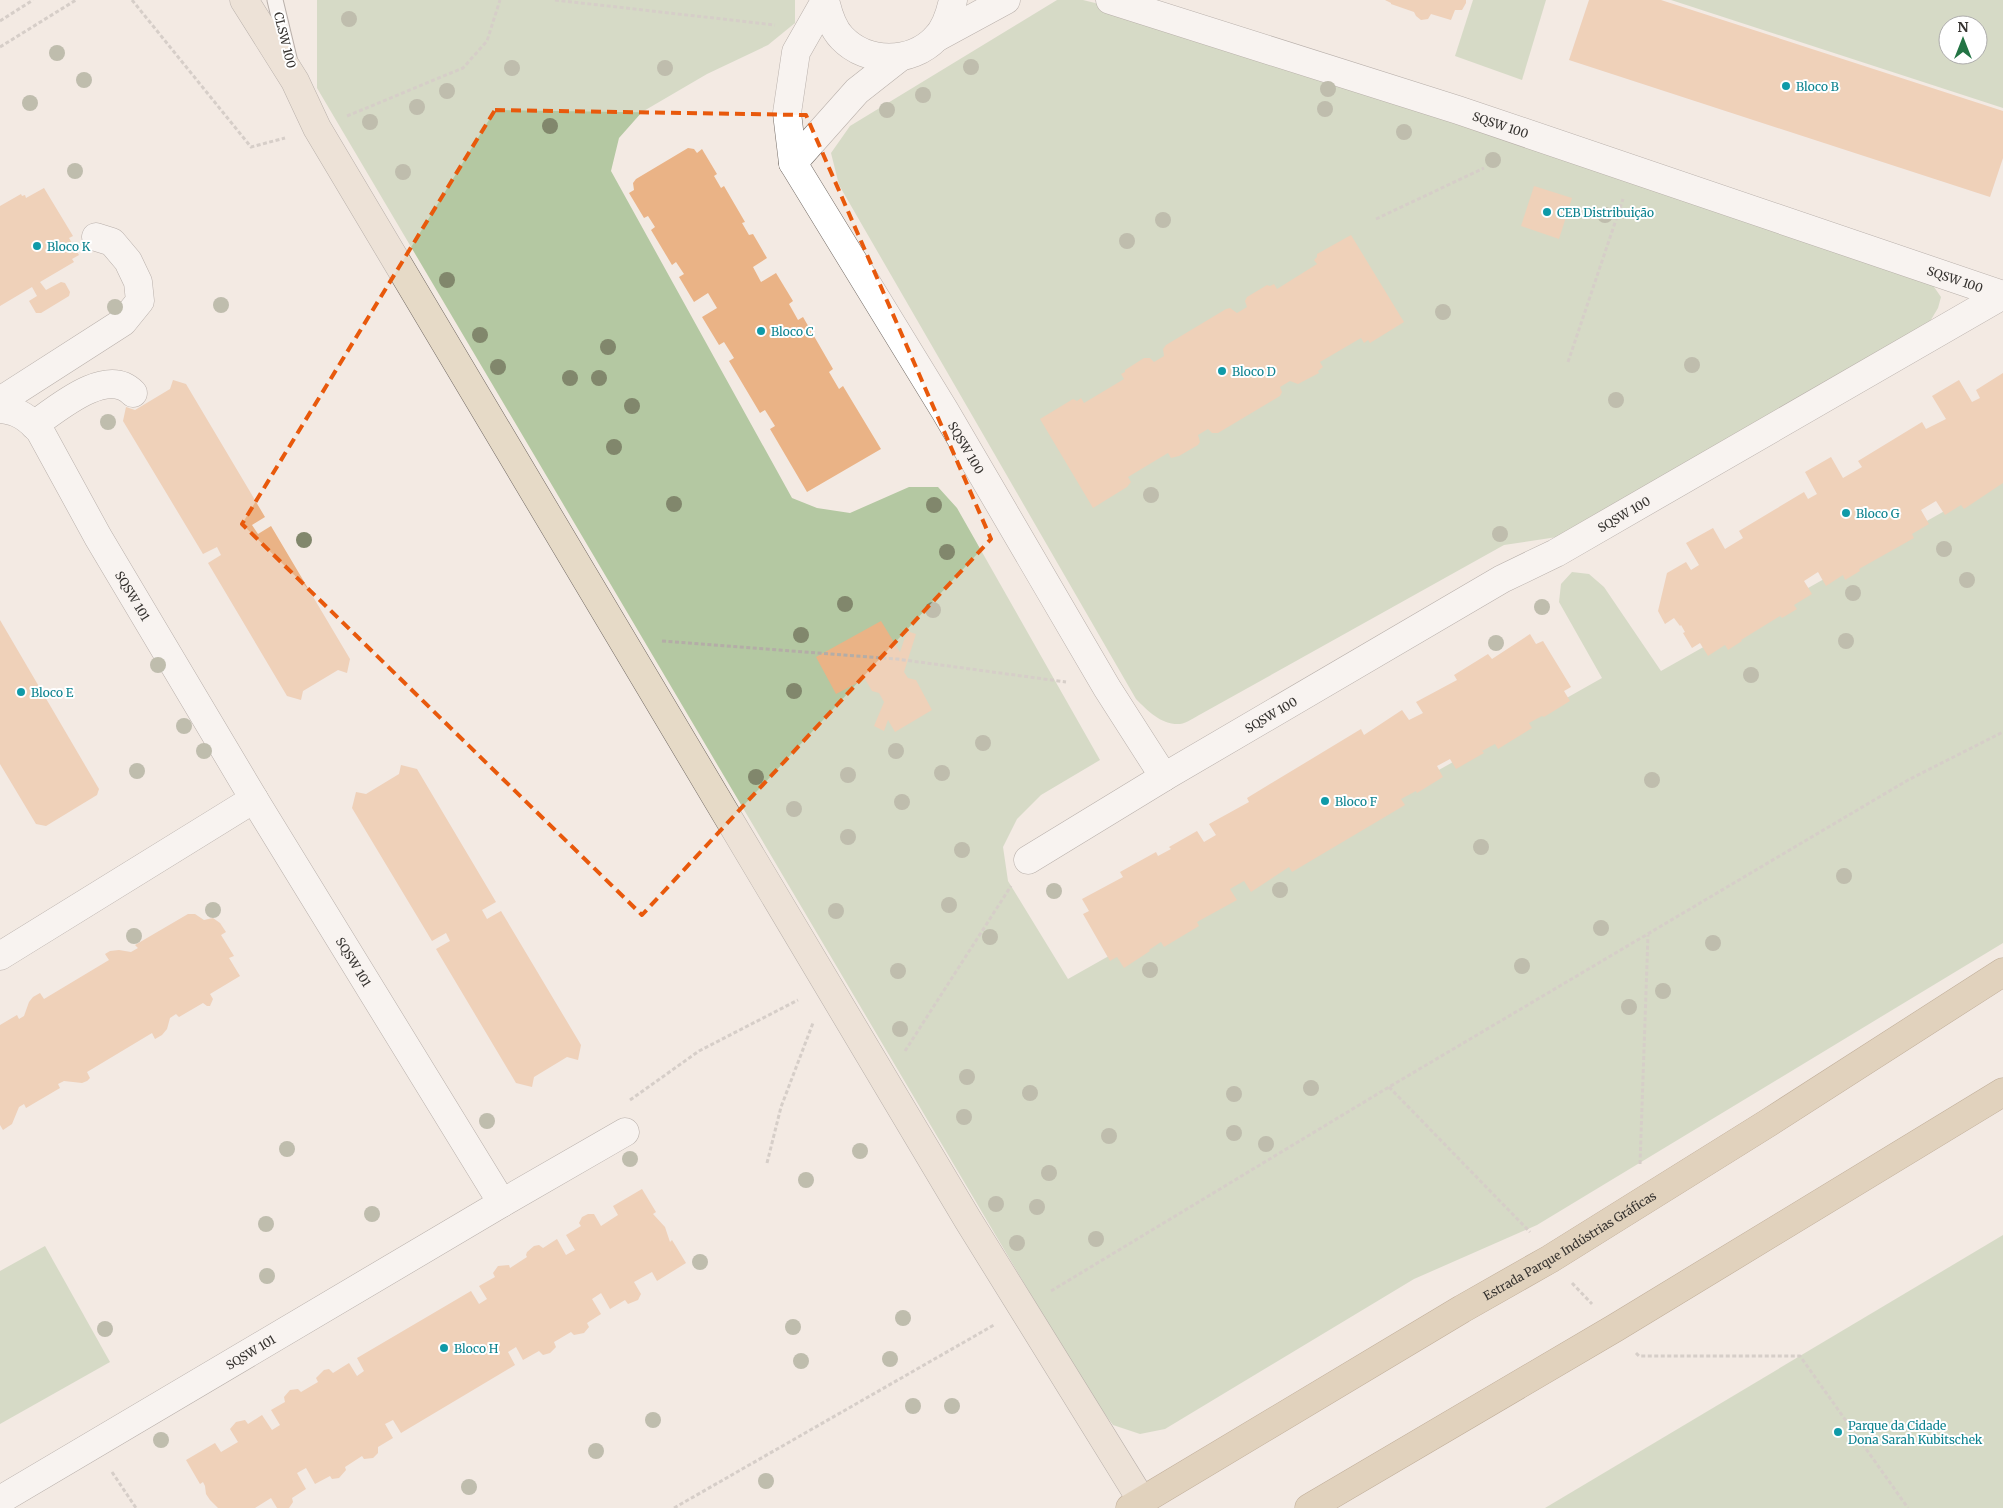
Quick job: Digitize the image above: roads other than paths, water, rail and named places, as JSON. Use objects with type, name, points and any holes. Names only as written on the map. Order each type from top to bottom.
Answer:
[{"type":"main road","name":"Estrada Parque Indústrias Gráficas","points":[[1136,1504],[1550,1258],[1768,1123],[2003,972]]},
{"type":"main road","points":[[1309,1508],[1615,1328],[2003,1092]]},
{"type":"main road","points":[[1336,1508],[1376,1468]]},
{"type":"street","points":[[244,0],[295,81],[317,128],[1022,1309],[1136,1504]]},
{"type":"street","points":[[825,0],[830,20],[841,38],[858,50],[877,58],[899,58],[920,51],[936,38],[1006,0]]},
{"type":"street","name":"SQSW 100","points":[[825,0],[796,52],[787,113],[793,163],[945,411],[1107,688],[1164,777],[1502,579],[1556,553],[2003,295],[1458,110],[1110,0]]},
{"type":"street","points":[[936,38],[948,20],[953,0]]},
{"type":"street","points":[[793,163],[857,90],[899,58]]},
{"type":"street","points":[[0,401],[123,322],[140,301],[138,282],[128,261],[112,242],[96,237]]},
{"type":"street","points":[[34,425],[78,395],[111,383],[128,388],[133,394]]},
{"type":"street","name":"SQSW 101","points":[[0,409],[17,411],[29,419],[40,431],[98,536],[254,799],[502,1203]]},
{"type":"street","points":[[1028,860],[1164,777]]},
{"type":"street","points":[[0,956],[254,799]]},
{"type":"street","name":"SQSW 101","points":[[0,1500],[625,1132]]},
{"type":"lane","name":"CLSW 100","points":[[275,0],[295,81]]},
{"type":"place","name":"Bloco B","points":[[1786,86]]},
{"type":"place","name":"CEB Distribuição","points":[[1547,212]]},
{"type":"place","name":"Bloco K","points":[[37,246]]},
{"type":"place","name":"Bloco C","points":[[761,331]]},
{"type":"place","name":"Bloco D","points":[[1222,371]]},
{"type":"place","name":"Bloco G","points":[[1846,513]]},
{"type":"place","name":"Bloco E","points":[[21,692]]},
{"type":"place","name":"Bloco F","points":[[1325,801]]},
{"type":"place","name":"Bloco H","points":[[444,1348]]},
{"type":"place","name":"Parque da Cidade Dona Sarah Kubitschek","points":[[1838,1432]]}]
